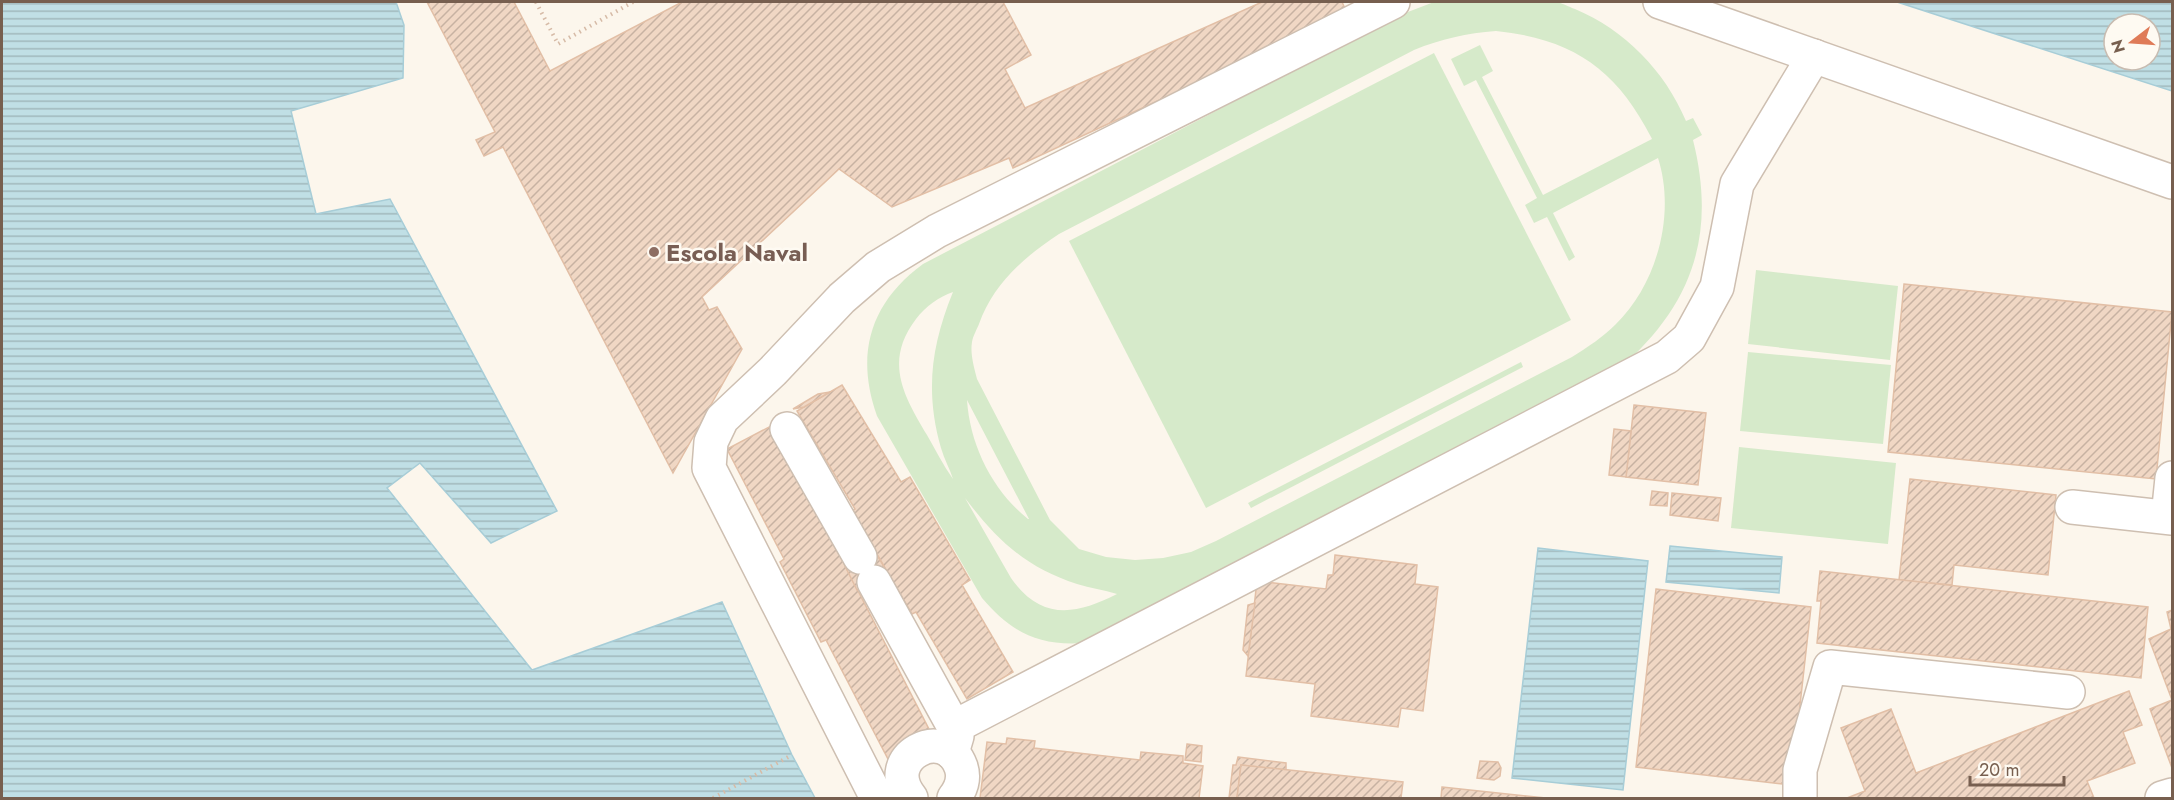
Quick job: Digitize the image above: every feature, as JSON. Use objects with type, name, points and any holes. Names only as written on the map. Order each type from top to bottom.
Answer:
[{"type":"lane","points":[[877,798],[709,468],[711,442],[722,418],[773,371],[842,298],[878,267],[937,231],[1393,2]]},
{"type":"lane","points":[[1660,2],[2172,182]]},
{"type":"lane","points":[[911,798],[904,788],[902,778],[903,768],[915,752],[924,747],[944,748],[953,740],[1667,357],[1689,338],[1717,287],[1737,184],[1814,56]]},
{"type":"lane","points":[[788,429],[867,569],[953,740],[962,770],[960,790],[954,798]]},
{"type":"lane","points":[[2072,507],[2170,518],[2172,478]]},
{"type":"lane","points":[[1800,798],[1800,770],[1830,667],[2068,692]]},
{"type":"lane","points":[[2162,798],[2172,795]]},
{"type":"path","points":[[536,2],[558,44],[633,2]]},
{"type":"path","points":[[713,798],[792,755]]},
{"type":"green space","points":[[1434,2],[1557,2],[1593,18],[1627,40],[1655,69],[1667,85],[1686,121],[1693,118],[1702,135],[1693,140],[1700,175],[1702,207],[1699,238],[1692,267],[1681,294],[1664,321],[1643,346],[1618,370],[1083,643],[1052,642],[1015,628],[982,598],[877,416],[867,372],[868,351],[879,313],[890,295],[923,264],[1400,15]],"holes":[[[1496,31],[1548,41],[1570,50],[1589,62],[1623,93],[1651,137],[1652,139],[1543,195],[1482,77],[1493,71],[1480,45],[1451,59],[1464,86],[1476,80],[1537,198],[1525,205],[1534,223],[1547,217],[1569,261],[1575,257],[1553,213],[1658,158],[1665,202],[1659,247],[1652,269],[1630,308],[1606,333],[1572,357],[1191,552],[1163,558],[1135,560],[1106,557],[1079,549],[1050,520],[977,379],[972,356],[973,340],[985,310],[1001,284],[1022,262],[1059,234],[1414,50],[1454,37]],[[953,292],[935,350],[932,388],[936,427],[942,452],[953,479],[911,406],[900,378],[901,349],[906,334],[916,319],[938,299]],[[967,400],[1029,519],[1015,508],[994,481],[978,450]],[[965,498],[988,526],[1027,561],[1059,577],[1117,594],[1073,610],[1060,610],[1034,602],[1011,578]]]},
{"type":"green space","points":[[1434,53],[1571,320],[1206,508],[1069,241]]},
{"type":"green space","points":[[1756,270],[1898,286],[1890,360],[1748,344]]},
{"type":"green space","points":[[1748,352],[1891,365],[1883,444],[1740,431]]},
{"type":"green space","points":[[1521,362],[1523,367],[1251,508],[1248,503]]},
{"type":"green space","points":[[1739,447],[1896,463],[1888,544],[1731,528]]},
{"type":"water","points":[[2,2],[396,2],[404,25],[403,78],[291,111],[316,214],[390,199],[557,511],[491,543],[420,463],[387,488],[532,670],[722,602],[792,755],[815,798],[2,798]]},
{"type":"water","points":[[1897,2],[2172,2],[2172,91],[2113,72],[2162,72],[2162,12],[2102,12],[2102,68]]},
{"type":"water","points":[[1670,546],[1782,557],[1779,593],[1666,582]]},
{"type":"water","points":[[1538,548],[1648,561],[1623,790],[1512,778]]},
{"type":"building","name":"Escola Naval","points":[[427,2],[514,2],[550,71],[682,2],[1003,2],[1031,55],[1005,69],[1025,108],[1262,2],[1342,2],[1347,13],[1013,168],[1009,158],[892,207],[839,169],[702,297],[709,310],[717,307],[742,349],[673,473],[503,147],[484,156],[476,140],[495,132]]},
{"type":"building","points":[[1904,284],[2172,312],[2156,479],[1888,452]]},
{"type":"building","points":[[842,385],[901,482],[910,477],[970,580],[962,585],[1013,672],[967,699],[916,612],[912,614],[852,511],[855,509],[797,411]]},
{"type":"building","points":[[830,392],[804,407],[793,409],[818,394]]},
{"type":"building","points":[[1634,405],[1706,413],[1698,485],[1626,477]]},
{"type":"building","points":[[773,425],[933,737],[888,759],[826,640],[821,642],[780,562],[784,559],[727,449]]},
{"type":"building","points":[[1614,429],[1631,431],[1626,477],[1609,475]]},
{"type":"building","points":[[1910,479],[2056,495],[2048,575],[1954,565],[1952,585],[1899,580]]},
{"type":"building","points":[[1652,491],[1668,493],[1667,506],[1650,505]]},
{"type":"building","points":[[1672,493],[1721,498],[1718,521],[1670,515]]},
{"type":"building","points":[[874,550],[889,575],[857,590],[845,566]]},
{"type":"building","points":[[1335,555],[1417,565],[1415,584],[1438,587],[1423,711],[1401,708],[1398,727],[1311,716],[1315,684],[1246,676],[1257,581],[1326,589],[1328,575],[1333,575]]},
{"type":"building","points":[[1820,571],[2148,607],[2141,678],[1817,643],[1821,601],[1817,601]]},
{"type":"building","points":[[1656,589],[1811,607],[1791,785],[1636,767]]},
{"type":"building","points":[[1255,603],[1248,656],[1243,650],[1248,605]]},
{"type":"building","points":[[2172,610],[2172,700],[2149,639],[2171,629],[2167,612]]},
{"type":"building","points":[[2129,691],[2142,725],[2123,732],[2135,763],[2087,781],[2094,798],[1847,798],[1865,791],[1841,728],[1891,709],[1916,773]]},
{"type":"building","points":[[2172,700],[2172,768],[2150,709]]},
{"type":"building","points":[[1007,738],[1035,741],[1034,748],[1140,760],[1141,752],[1183,756],[1183,763],[1203,766],[1199,798],[980,798],[987,742],[1006,744]]},
{"type":"building","points":[[1187,744],[1202,746],[1201,762],[1185,760]]},
{"type":"building","points":[[1238,757],[1286,763],[1286,770],[1241,765],[1237,798],[1229,798],[1233,765],[1236,765]]},
{"type":"building","points":[[1480,761],[1498,762],[1501,768],[1500,776],[1494,780],[1477,778]]},
{"type":"building","points":[[1241,765],[1403,782],[1401,798],[1237,798]]},
{"type":"building","points":[[1442,787],[1546,798],[1441,798]]},
{"type":"place","name":"Escola Naval","points":[[654,252]]}]
